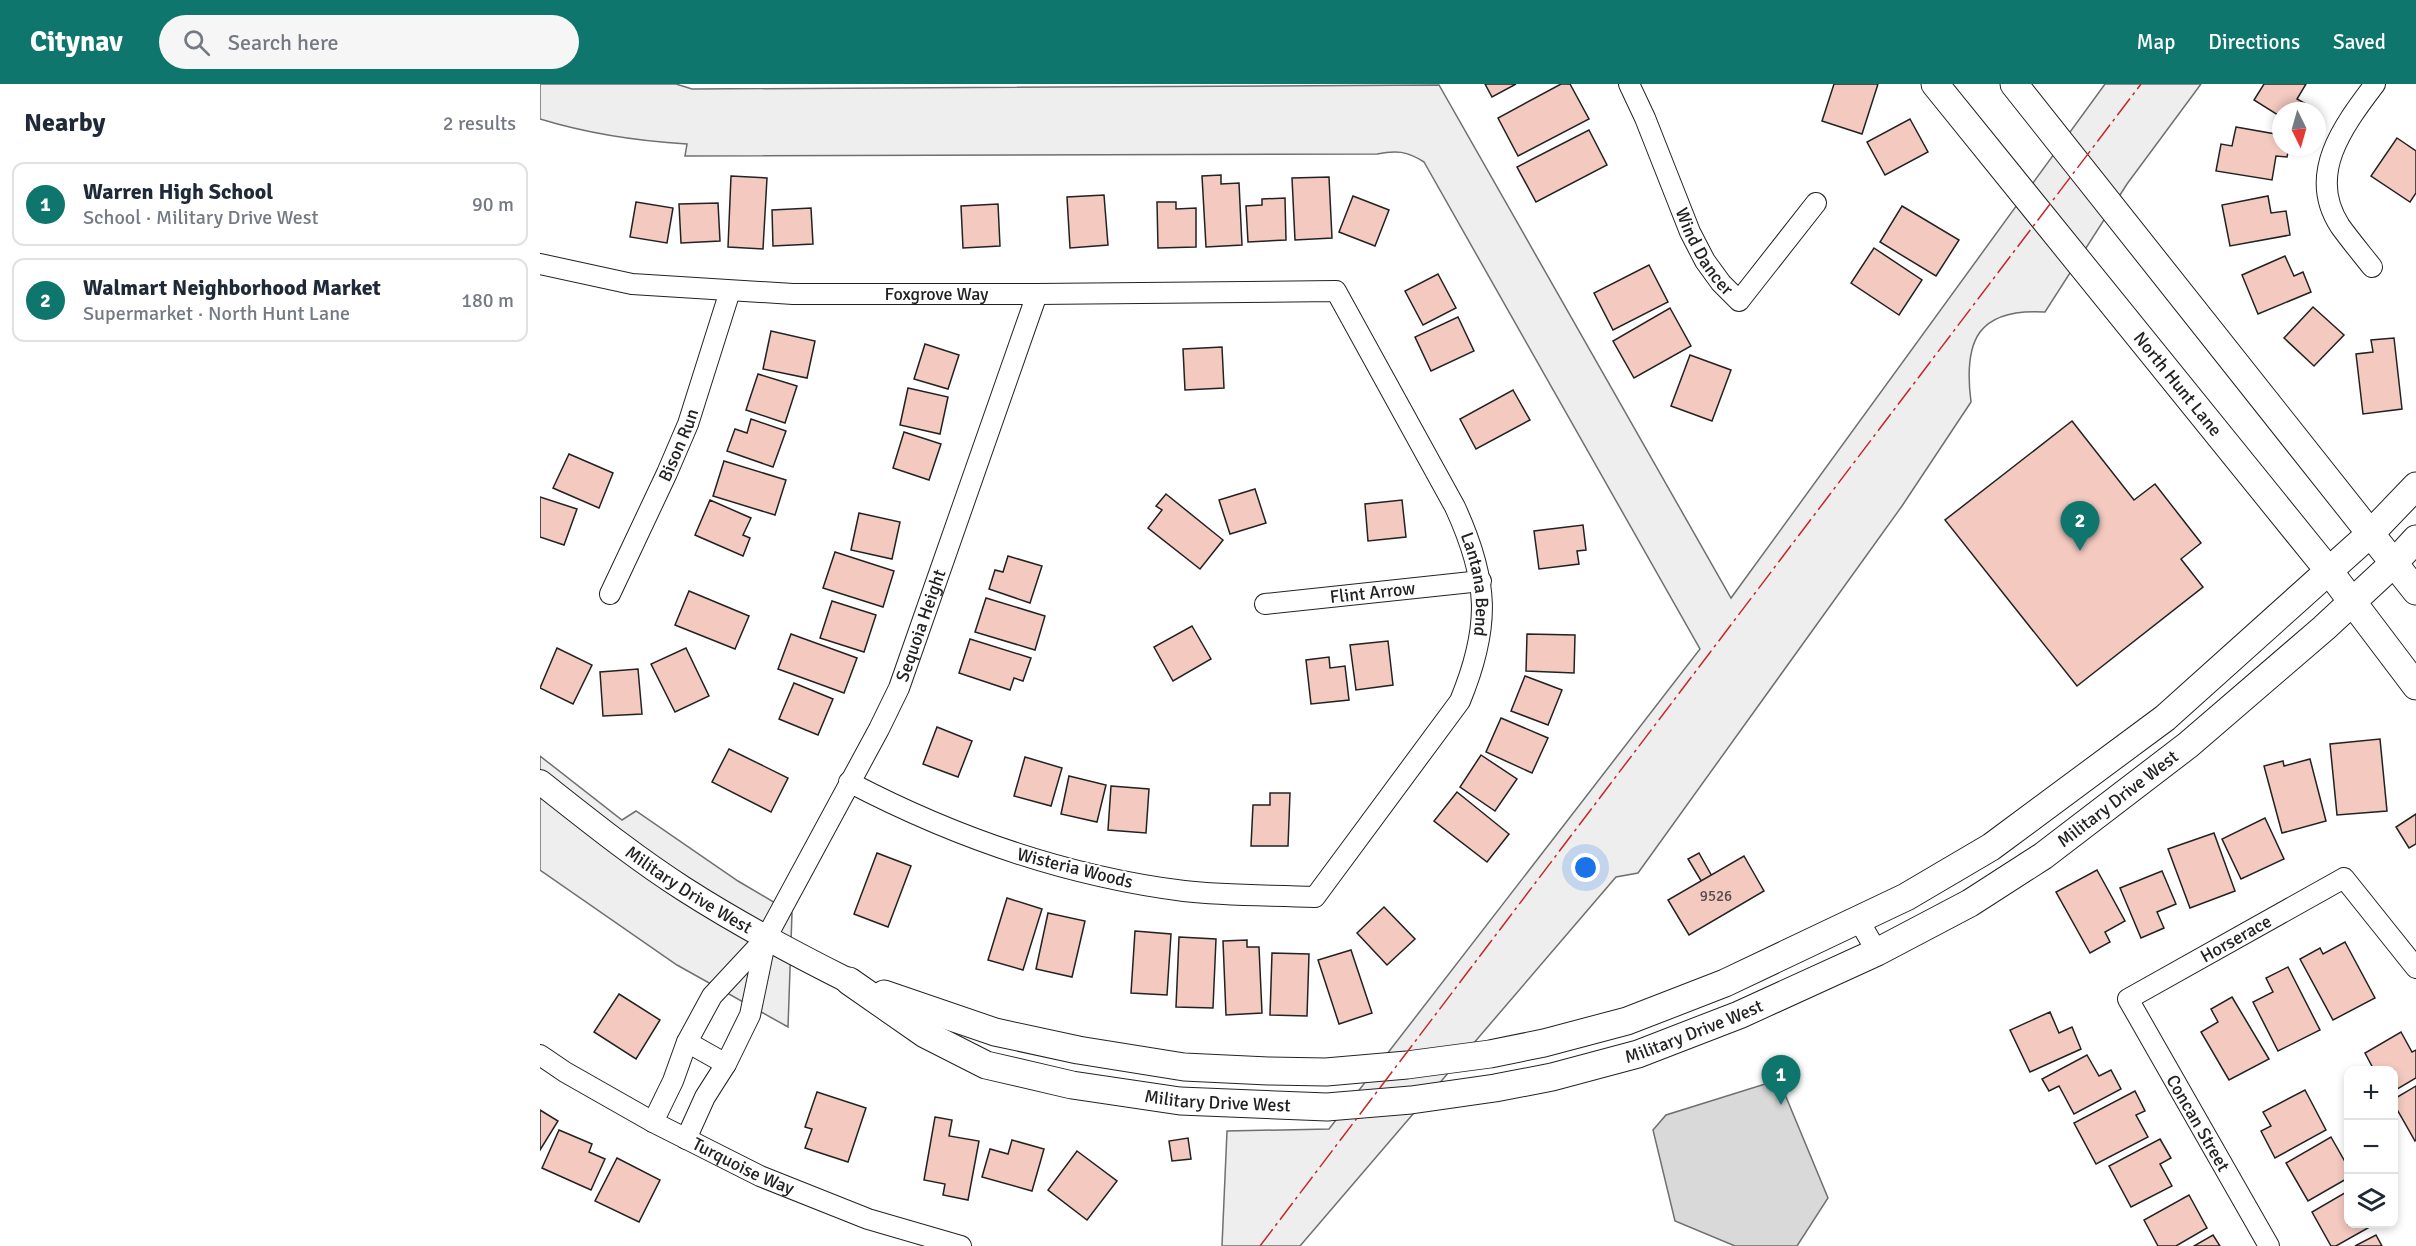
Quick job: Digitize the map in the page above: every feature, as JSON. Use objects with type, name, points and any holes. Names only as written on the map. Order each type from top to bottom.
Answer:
[{"type":"main road","name":"North Hunt Lane","points":[[1935,84],[2329,571],[2416,686]]},
{"type":"main road","points":[[2014,84],[2416,591]]},
{"type":"main road","name":"Military Drive West","points":[[849,981],[995,1032],[1078,1050],[1184,1067],[1326,1072],[1407,1065],[1490,1054],[1544,1043],[1627,1021],[1725,983],[1906,897],[2003,839],[2165,718],[2371,533],[2416,486]]},
{"type":"main road","name":"Military Drive West","points":[[849,981],[925,1034],[986,1065],[1072,1085],[1180,1101],[1327,1107],[1411,1100],[1552,1077],[1638,1054],[1739,1016],[1877,952],[1970,903],[2043,856],[2188,745],[2352,602],[2416,539]]},
{"type":"street","name":"Wind Dancer","points":[[1629,84],[1645,118],[1690,232],[1705,261],[1721,283],[1739,300],[1816,203]]},
{"type":"street","points":[[2372,267],[2339,224],[2327,196],[2328,163],[2344,125],[2375,84]]},
{"type":"street","name":"Foxgrove Way","points":[[540,264],[632,285],[805,294],[1336,291]]},
{"type":"street","name":"Bison Run","points":[[610,594],[688,424],[730,291]]},
{"type":"street","name":"Lantana Bend","points":[[1315,897],[1460,702],[1479,646],[1482,621],[1481,580],[1471,541],[1455,507],[1336,291]]},
{"type":"street","name":"Sequoia Height","points":[[653,1122],[673,1082],[687,1042],[712,996],[766,938],[879,729],[910,660],[1037,294]]},
{"type":"street","name":"Flint Arrow","points":[[1264,604],[1481,580]]},
{"type":"street","name":"Military Drive West","points":[[540,782],[684,889],[766,938],[849,981]]},
{"type":"street","name":"Wisteria Woods","points":[[849,782],[942,827],[1014,854],[1056,865],[1141,885],[1187,891],[1315,897]]},
{"type":"street","name":"Horserace","points":[[2128,999],[2344,878],[2416,968]]},
{"type":"street","points":[[1858,919],[1877,952]]},
{"type":"street","name":"Sequoia Height","points":[[686,1139],[705,1096],[726,1064],[750,1015],[766,938]]},
{"type":"street","name":"Concan Street","points":[[2128,999],[2269,1246]]},
{"type":"street","points":[[687,1042],[726,1064]]},
{"type":"street","name":"Turquoise Way","points":[[540,1055],[565,1072],[653,1122],[760,1176],[868,1219],[961,1246]]},
{"type":"shaded area","points":[[540,84],[676,84],[692,89],[1439,85],[1731,598],[2105,84],[2201,84],[2127,184],[2045,312],[2022,312],[2004,316],[1990,322],[1980,332],[1973,345],[1970,361],[1971,402],[1902,506],[1638,873],[1616,877],[1300,1246],[1222,1246],[1227,1131],[1329,1129],[1700,649],[1424,162],[1407,154],[1396,152],[1377,154],[685,156],[687,144],[613,136],[540,119]]},
{"type":"shaded area","points":[[540,756],[622,820],[636,811],[738,881],[792,913],[788,1027],[677,965],[540,870]]},
{"type":"shaded area","points":[[1765,1084],[1784,1092],[1828,1198],[1797,1246],[1735,1246],[1675,1221],[1653,1130],[1666,1115]]},
{"type":"building","points":[[1485,84],[1516,84],[1492,97]]},
{"type":"building","points":[[1561,84],[1570,84],[1589,119],[1518,156],[1498,118]]},
{"type":"building","points":[[1834,84],[1878,84],[1862,134],[1822,121]]},
{"type":"building","points":[[2264,84],[2306,84],[2297,99],[2302,102],[2272,102],[2272,111],[2254,100]]},
{"type":"building","points":[[1910,119],[1928,152],[1885,175],[1867,142]]},
{"type":"building","points":[[2236,127],[2272,133],[2272,156],[2276,156],[2272,180],[2216,171],[2221,144],[2232,146]]},
{"type":"building","points":[[1589,130],[1607,165],[1536,202],[1517,167]]},
{"type":"building","points":[[2397,138],[2416,151],[2416,193],[2410,202],[2371,176]]},
{"type":"building","points":[[1221,175],[1221,184],[1239,183],[1242,245],[1206,247],[1202,176]]},
{"type":"building","points":[[731,176],[767,178],[763,249],[728,247]]},
{"type":"building","points":[[1329,177],[1332,238],[1295,240],[1292,178]]},
{"type":"building","points":[[1104,195],[1108,245],[1070,248],[1067,197]]},
{"type":"building","points":[[1353,196],[1389,210],[1375,246],[1339,232]]},
{"type":"building","points":[[2268,196],[2271,213],[2286,211],[2290,235],[2230,246],[2222,205]]},
{"type":"building","points":[[1285,198],[1286,240],[1248,242],[1246,206],[1262,205],[1262,199]]},
{"type":"building","points":[[636,202],[673,208],[667,243],[630,237]]},
{"type":"building","points":[[1157,202],[1176,202],[1176,209],[1196,208],[1196,247],[1158,248]]},
{"type":"building","points":[[718,203],[720,241],[681,243],[679,204]]},
{"type":"building","points":[[998,204],[1000,246],[963,248],[961,206]]},
{"type":"building","points":[[1902,206],[1959,240],[1936,276],[1880,242]]},
{"type":"building","points":[[811,208],[813,244],[773,246],[772,210]]},
{"type":"building","points":[[1874,248],[1922,280],[1899,315],[1851,283]]},
{"type":"building","points":[[2285,256],[2294,276],[2303,272],[2311,292],[2258,314],[2242,275]]},
{"type":"building","points":[[1649,265],[1668,302],[1613,330],[1594,293]]},
{"type":"building","points":[[1438,274],[1456,308],[1423,325],[1405,291]]},
{"type":"building","points":[[2313,307],[2344,335],[2314,366],[2284,338]]},
{"type":"building","points":[[1670,308],[1691,346],[1634,378],[1613,341]]},
{"type":"building","points":[[1458,317],[1474,351],[1431,371],[1415,337]]},
{"type":"building","points":[[771,331],[815,341],[807,378],[763,369]]},
{"type":"building","points":[[2394,338],[2402,409],[2363,414],[2356,354],[2373,352],[2371,340]]},
{"type":"building","points":[[925,344],[959,355],[948,389],[914,379]]},
{"type":"building","points":[[1222,347],[1224,388],[1185,390],[1183,349]]},
{"type":"building","points":[[1690,355],[1731,370],[1712,421],[1671,406]]},
{"type":"building","points":[[758,374],[797,386],[785,423],[746,410]]},
{"type":"building","points":[[908,388],[948,397],[940,434],[900,425]]},
{"type":"building","points":[[1513,390],[1530,420],[1476,449],[1460,419]]},
{"type":"building","points":[[751,419],[786,431],[773,467],[727,451],[735,429],[747,433]]},
{"type":"building","points":[[2072,421],[2134,500],[2155,484],[2201,543],[2181,559],[2203,587],[2077,686],[1945,520]]},
{"type":"building","points":[[904,432],[941,444],[929,480],[893,468]]},
{"type":"building","points":[[569,454],[613,473],[599,508],[553,488]]},
{"type":"building","points":[[724,461],[786,480],[775,515],[713,496]]},
{"type":"building","points":[[1255,489],[1266,523],[1230,534],[1219,500]]},
{"type":"building","points":[[1166,494],[1223,540],[1200,569],[1148,528],[1162,510],[1156,506]]},
{"type":"building","points":[[540,497],[577,509],[564,545],[540,537]]},
{"type":"building","points":[[710,500],[751,518],[743,535],[750,538],[743,556],[695,535]]},
{"type":"building","points":[[1402,500],[1406,537],[1368,541],[1365,504]]},
{"type":"building","points":[[859,513],[900,522],[892,559],[851,550]]},
{"type":"building","points":[[1583,525],[1586,550],[1577,551],[1579,564],[1539,569],[1534,531]]},
{"type":"building","points":[[835,552],[894,571],[883,607],[823,588]]},
{"type":"building","points":[[1008,556],[1042,566],[1030,603],[989,589],[995,570],[1003,572]]},
{"type":"building","points":[[689,591],[749,616],[735,649],[675,625]]},
{"type":"building","points":[[986,598],[1045,616],[1035,650],[975,632]]},
{"type":"building","points":[[832,601],[876,615],[864,652],[820,638]]},
{"type":"building","points":[[1192,626],[1211,659],[1173,681],[1154,647]]},
{"type":"building","points":[[791,634],[857,658],[844,693],[778,669]]},
{"type":"building","points":[[1527,634],[1575,635],[1574,673],[1526,671]]},
{"type":"building","points":[[970,639],[1031,658],[1023,681],[1014,678],[1010,690],[959,673]]},
{"type":"building","points":[[1388,641],[1393,685],[1356,690],[1350,645]]},
{"type":"building","points":[[557,648],[592,665],[573,704],[540,688]]},
{"type":"building","points":[[686,648],[709,696],[675,712],[651,664]]},
{"type":"building","points":[[1329,657],[1330,668],[1345,666],[1349,700],[1311,704],[1306,660]]},
{"type":"building","points":[[638,669],[642,714],[603,716],[600,672]]},
{"type":"building","points":[[1525,676],[1562,690],[1548,725],[1511,711]]},
{"type":"building","points":[[794,683],[833,699],[818,735],[779,719]]},
{"type":"building","points":[[1501,718],[1548,738],[1532,773],[1486,752]]},
{"type":"building","points":[[937,727],[972,741],[958,777],[923,764]]},
{"type":"building","points":[[2380,739],[2387,811],[2337,815],[2330,744]]},
{"type":"building","points":[[729,749],[788,778],[771,812],[712,782]]},
{"type":"building","points":[[1481,755],[1517,779],[1495,811],[1460,787]]},
{"type":"building","points":[[1025,757],[1062,768],[1051,806],[1014,796]]},
{"type":"building","points":[[2310,759],[2326,821],[2282,833],[2264,766],[2283,761],[2284,766]]},
{"type":"building","points":[[1069,776],[1106,785],[1097,822],[1061,814]]},
{"type":"building","points":[[1111,786],[1149,789],[1146,833],[1108,830]]},
{"type":"building","points":[[1457,792],[1509,834],[1487,862],[1434,821]]},
{"type":"building","points":[[1270,793],[1290,793],[1288,846],[1251,846],[1253,805],[1270,805]]},
{"type":"building","points":[[2416,814],[2416,844],[2409,848],[2396,827]]},
{"type":"building","points":[[2265,818],[2284,859],[2241,879],[2222,839]]},
{"type":"building","points":[[2214,833],[2235,891],[2190,908],[2168,849]]},
{"type":"building","points":[[877,853],[911,866],[888,927],[854,914]]},
{"type":"building","points":[[1699,853],[1713,878],[1703,884],[1688,859]]},
{"type":"building","points":[[1744,856],[1764,891],[1689,935],[1668,900]]},
{"type":"building","points":[[2097,870],[2125,921],[2105,932],[2110,942],[2090,953],[2056,892]]},
{"type":"building","points":[[2162,871],[2176,904],[2157,912],[2164,928],[2141,938],[2120,888]]},
{"type":"building","points":[[1007,898],[1042,909],[1023,970],[988,960]]},
{"type":"building","points":[[1384,907],[1415,939],[1387,965],[1357,933]]},
{"type":"building","points":[[1048,913],[1085,921],[1072,977],[1036,969]]},
{"type":"building","points":[[1135,931],[1171,934],[1167,995],[1131,993]]},
{"type":"building","points":[[1179,937],[1216,939],[1213,1008],[1176,1007]]},
{"type":"building","points":[[1247,940],[1247,947],[1259,947],[1262,1013],[1226,1015],[1223,941]]},
{"type":"building","points":[[2345,942],[2375,998],[2333,1020],[2300,959],[2320,948],[2323,954]]},
{"type":"building","points":[[1351,950],[1372,1013],[1339,1024],[1318,960]]},
{"type":"building","points":[[1272,953],[1309,954],[1307,1016],[1270,1015]]},
{"type":"building","points":[[2288,967],[2320,1030],[2278,1051],[2253,1002],[2273,992],[2266,978]]},
{"type":"building","points":[[619,994],[660,1020],[636,1059],[594,1032]]},
{"type":"building","points":[[2232,997],[2269,1059],[2229,1080],[2201,1032],[2218,1022],[2211,1009]]},
{"type":"building","points":[[2050,1012],[2059,1033],[2072,1027],[2081,1049],[2030,1072],[2010,1030]]},
{"type":"building","points":[[2401,1032],[2412,1052],[2416,1050],[2416,1078],[2398,1089],[2398,1066],[2372,1066],[2365,1053]]},
{"type":"building","points":[[2087,1055],[2099,1076],[2111,1070],[2121,1089],[2074,1114],[2059,1086],[2049,1091],[2042,1079]]},
{"type":"building","points":[[2416,1086],[2415,1141],[2398,1111],[2398,1097]]},
{"type":"building","points":[[2305,1090],[2326,1130],[2275,1158],[2261,1131],[2271,1126],[2263,1112]]},
{"type":"building","points":[[2135,1091],[2145,1111],[2136,1115],[2148,1137],[2096,1164],[2074,1123]]},
{"type":"building","points":[[817,1092],[866,1108],[848,1162],[805,1148],[812,1129],[805,1127]]},
{"type":"building","points":[[540,1110],[558,1121],[540,1150]]},
{"type":"building","points":[[935,1117],[952,1120],[949,1136],[979,1141],[968,1200],[943,1195],[945,1184],[924,1180]]},
{"type":"building","points":[[559,1130],[592,1144],[589,1152],[605,1159],[591,1190],[542,1168]]},
{"type":"building","points":[[2331,1137],[2344,1160],[2344,1180],[2308,1201],[2286,1163]]},
{"type":"building","points":[[1188,1138],[1191,1159],[1172,1161],[1169,1141]]},
{"type":"building","points":[[2160,1139],[2171,1158],[2160,1164],[2172,1186],[2131,1207],[2109,1166]]},
{"type":"building","points":[[1012,1140],[1044,1149],[1032,1191],[982,1177],[990,1149],[1008,1154]]},
{"type":"building","points":[[1077,1151],[1117,1181],[1087,1220],[1048,1190]]},
{"type":"building","points":[[617,1158],[660,1180],[639,1222],[595,1201]]},
{"type":"building","points":[[2344,1193],[2344,1228],[2368,1228],[2336,1246],[2331,1246],[2312,1212]]},
{"type":"building","points":[[2189,1195],[2207,1228],[2176,1246],[2158,1246],[2144,1220]]},
{"type":"building","points":[[2213,1235],[2220,1246],[2194,1246]]},
{"type":"building","points":[[2376,1235],[2382,1246],[2355,1246]]},
{"type":"power","points":[[1260,1246],[2141,84]]},
{"type":"place","name":"Walmart Neighborhood Market","points":[[2080,551]]},
{"type":"place","name":"Warren High School","points":[[1781,1105]]}]
